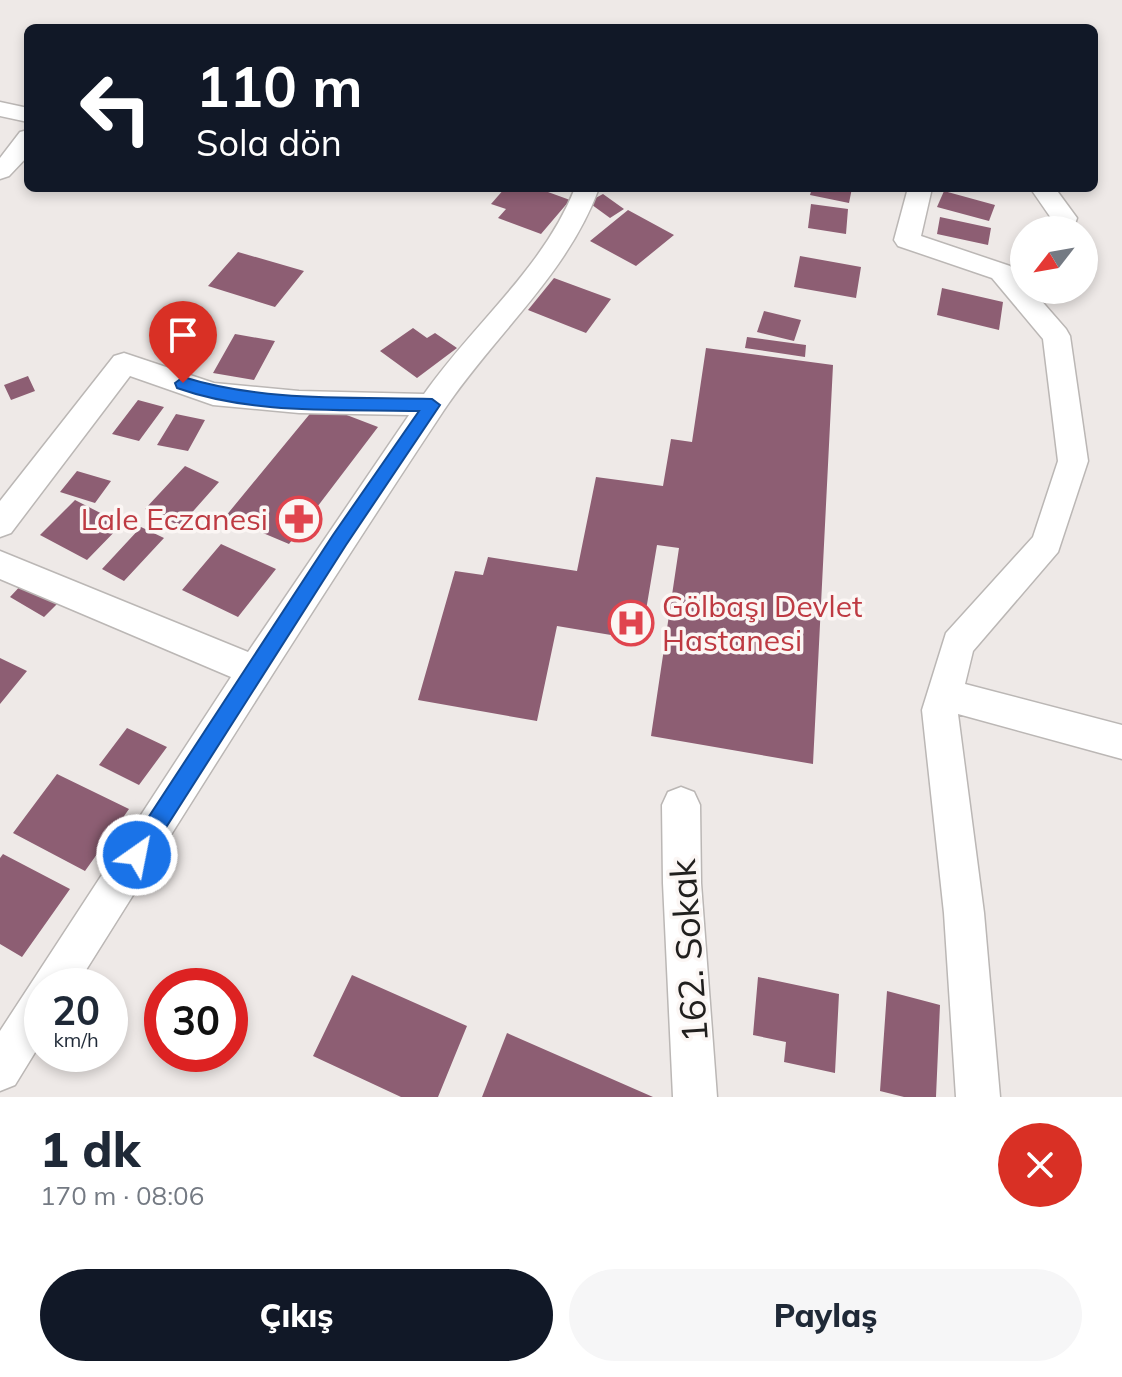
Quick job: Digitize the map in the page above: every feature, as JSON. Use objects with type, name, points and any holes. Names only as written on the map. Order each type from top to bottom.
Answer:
[{"type":"street","points":[[0,109],[24,114]]},
{"type":"street","points":[[0,171],[14,159],[24,143]]},
{"type":"street","points":[[64,968],[255,671],[432,405],[464,358],[549,260],[580,212],[586,192]]},
{"type":"street","points":[[919,192],[907,240],[1001,272],[1010,280]]},
{"type":"street","points":[[1045,192],[1063,216]]},
{"type":"street","points":[[978,1097],[964,913],[940,710],[958,644],[1047,543],[1073,461],[1056,336],[1032,304]]},
{"type":"street","points":[[0,524],[124,363],[213,394],[299,402],[432,405]]},
{"type":"street","points":[[0,565],[255,671]]},
{"type":"street","points":[[943,694],[1122,742]]},
{"type":"street","name":"162. Sokak","points":[[681,805],[682,883],[695,1097]]},
{"type":"street","points":[[0,1070],[24,1031]]},
{"type":"building","points":[[502,192],[548,192],[570,200],[541,234],[498,218],[506,209],[491,204]]},
{"type":"building","points":[[811,192],[851,192],[849,203],[810,195]]},
{"type":"building","points":[[944,192],[995,205],[989,221],[937,207]]},
{"type":"building","points":[[603,194],[624,209],[610,218],[588,202]]},
{"type":"building","points":[[811,204],[848,209],[846,234],[808,228]]},
{"type":"building","points":[[628,210],[674,235],[636,266],[590,241]]},
{"type":"building","points":[[940,217],[991,228],[988,245],[937,234]]},
{"type":"building","points":[[238,252],[304,271],[275,307],[208,286]]},
{"type":"building","points":[[800,256],[861,267],[856,298],[794,287]]},
{"type":"building","points":[[554,278],[611,299],[586,333],[528,310]]},
{"type":"building","points":[[942,288],[1003,302],[999,330],[937,315]]},
{"type":"building","points":[[764,311],[801,320],[794,341],[757,332]]},
{"type":"building","points":[[413,328],[427,338],[435,333],[457,348],[417,378],[380,351]]},
{"type":"building","points":[[235,334],[275,341],[254,380],[213,373]]},
{"type":"building","points":[[747,337],[806,345],[805,357],[745,348]]},
{"type":"building","points":[[706,348],[833,365],[813,764],[651,736],[679,548],[657,545],[641,640],[557,626],[537,721],[418,700],[455,571],[483,575],[488,557],[577,571],[596,477],[663,486],[671,439],[692,442]]},
{"type":"building","points":[[28,376],[35,391],[11,400],[4,385]]},
{"type":"building","points":[[138,400],[164,407],[139,441],[112,434]]},
{"type":"building","points":[[318,404],[378,427],[289,544],[225,517]]},
{"type":"building","points":[[176,414],[205,420],[188,451],[157,445]]},
{"type":"building","points":[[185,466],[219,482],[180,526],[145,509]]},
{"type":"building","points":[[77,471],[111,481],[95,503],[60,492]]},
{"type":"building","points":[[75,500],[122,524],[87,560],[40,535]]},
{"type":"building","points":[[141,527],[164,538],[124,581],[102,569]]},
{"type":"building","points":[[221,544],[276,569],[238,617],[182,590]]},
{"type":"building","points":[[24,582],[59,602],[44,617],[10,597]]},
{"type":"building","points":[[0,658],[27,671],[0,704]]},
{"type":"building","points":[[127,728],[167,747],[139,785],[99,765]]},
{"type":"building","points":[[57,774],[129,809],[85,871],[13,833]]},
{"type":"building","points":[[3,854],[70,889],[22,957],[0,944],[0,858]]},
{"type":"building","points":[[352,975],[467,1026],[438,1097],[401,1097],[313,1056]]},
{"type":"building","points":[[758,977],[839,994],[835,1073],[784,1062],[786,1042],[753,1035]]},
{"type":"building","points":[[887,991],[940,1005],[936,1097],[904,1097],[880,1091]]},
{"type":"building","points":[[507,1033],[653,1097],[482,1097]]},
{"type":"place","name":"Lale Eczanesi","points":[[299,519]]},
{"type":"place","name":"Gölbaşı Devlet Hastanesi","points":[[631,623]]},
{"type":"route","points":[[137,855],[340,540],[432,405],[299,402],[213,394],[183,383]]}]
